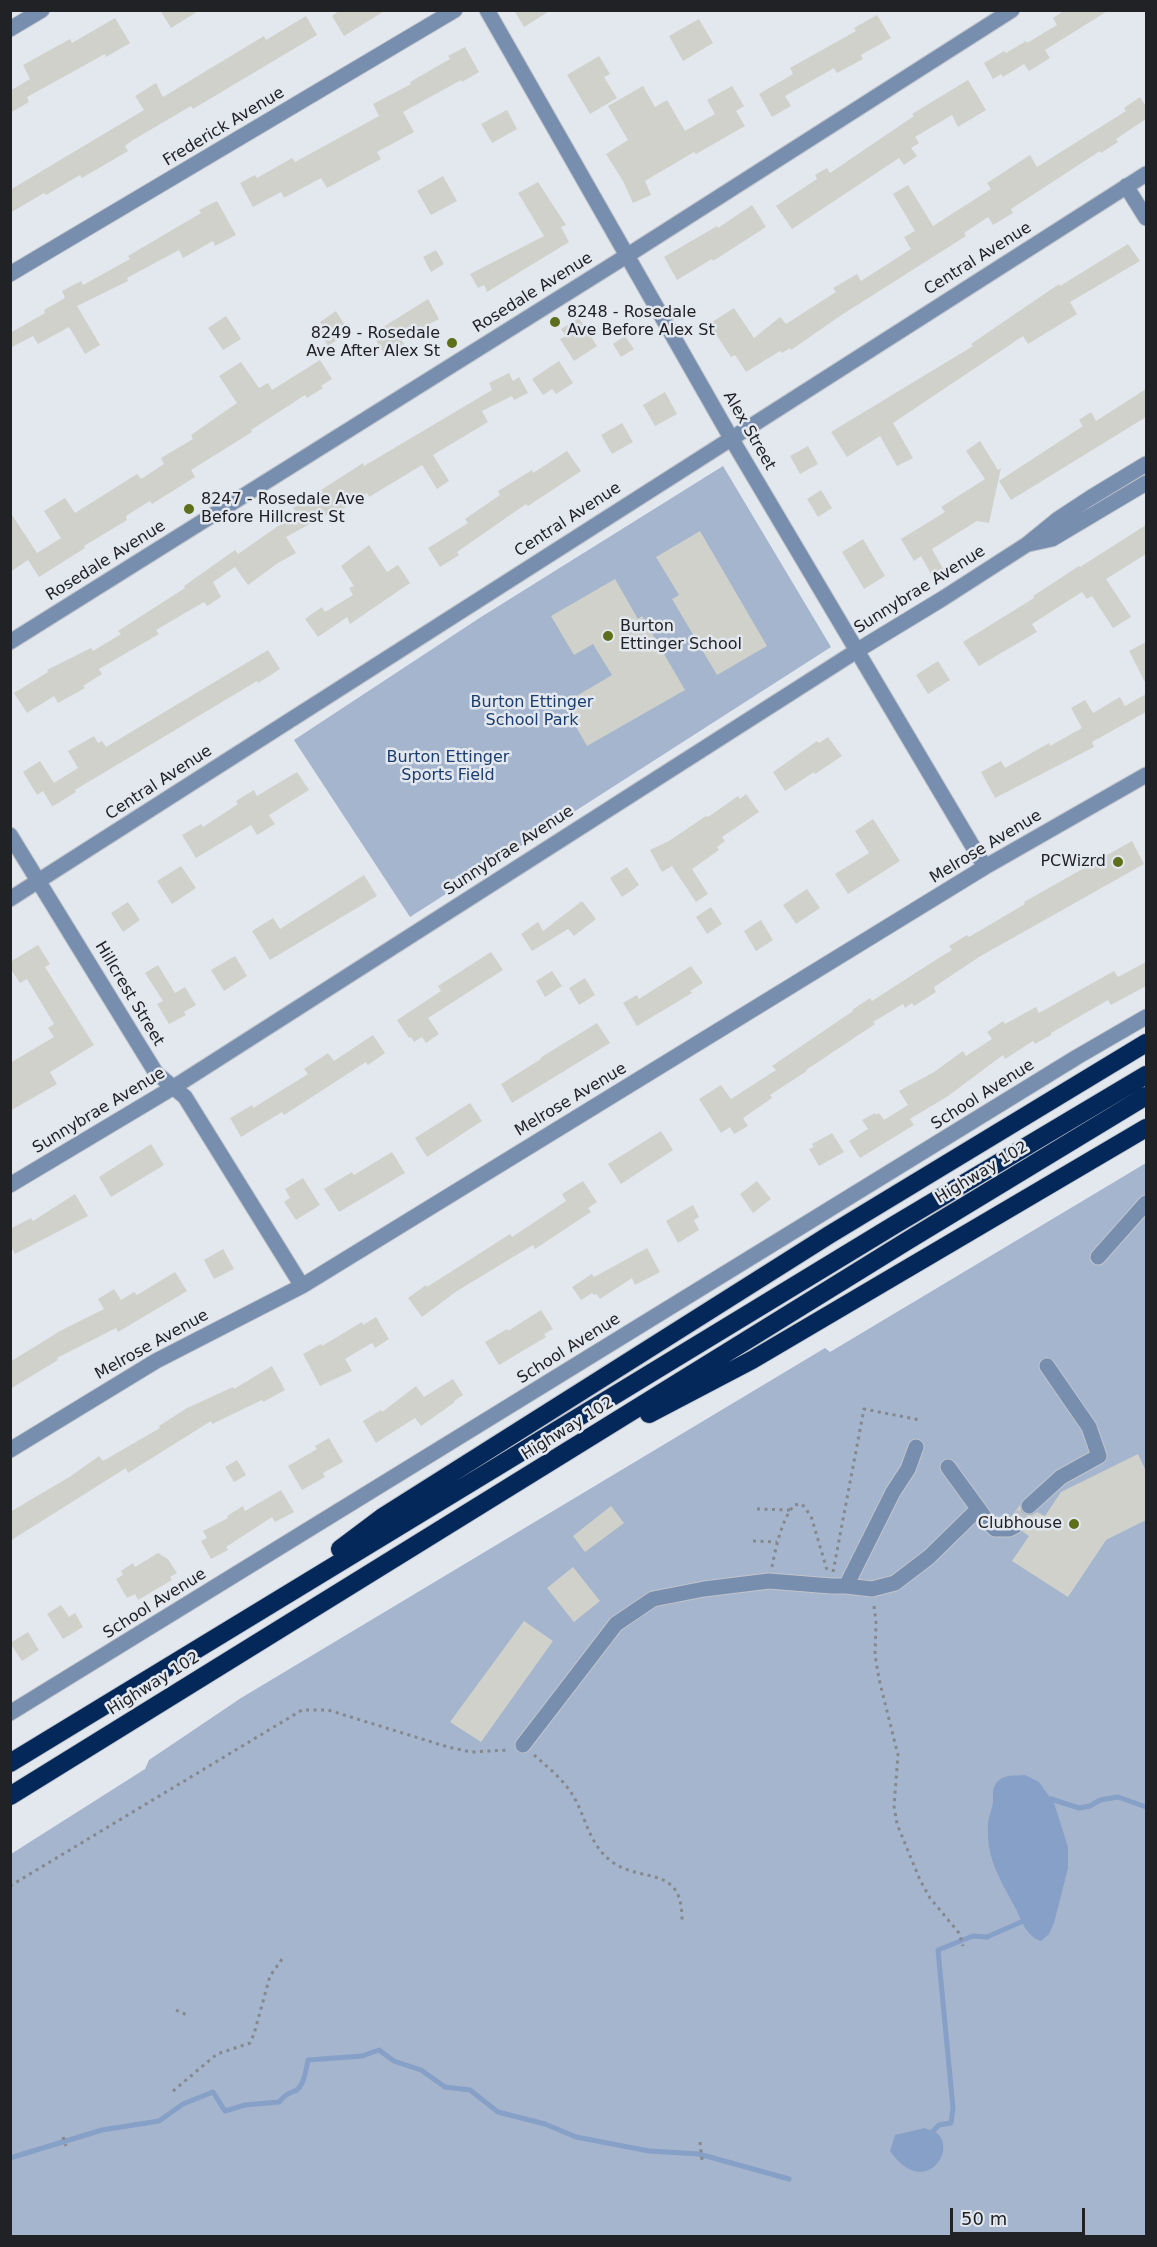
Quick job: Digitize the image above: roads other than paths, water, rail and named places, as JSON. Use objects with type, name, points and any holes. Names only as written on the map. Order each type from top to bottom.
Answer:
[{"type":"highway","points":[[263,1608],[384,1516],[819,1241],[1146,1043]]},
{"type":"highway","name":"Highway 102","points":[[10,1763],[896,1224],[1146,1075]]},
{"type":"highway","name":"Highway 102","points":[[10,1796],[907,1241],[1146,1096]]},
{"type":"highway","points":[[504,1491],[752,1360],[1146,1128]]},
{"type":"street","points":[[10,29],[42,10]]},
{"type":"street","name":"Frederick Avenue","points":[[10,274],[455,10]]},
{"type":"street","name":"Alex Street","points":[[487,10],[731,438],[985,867]]},
{"type":"street","name":"Rosedale Avenue","points":[[10,642],[628,255],[1012,10]]},
{"type":"street","name":"Central Avenue","points":[[10,899],[1146,174]]},
{"type":"street","points":[[1126,186],[1146,218]]},
{"type":"street","name":"Sunnybrae Avenue","points":[[10,1185],[174,1087],[1026,545],[1066,514],[1146,464]]},
{"type":"street","name":"Sunnybrae Avenue","points":[[1026,545],[1052,539],[1146,483]]},
{"type":"street","name":"Melrose Avenue","points":[[10,1449],[156,1360],[302,1286],[985,867],[1146,775]]},
{"type":"street","name":"Hillcrest Street","points":[[10,836],[156,1073],[185,1097],[302,1286]]},
{"type":"street","name":"School Avenue","points":[[10,1713],[1077,1057],[1146,1017]]},
{"type":"street","points":[[1098,1257],[1146,1203]]},
{"type":"street","points":[[1029,1506],[1061,1477],[1099,1456],[1089,1427],[1047,1366]]},
{"type":"street","points":[[838,1586],[908,1469],[916,1447]]},
{"type":"street","points":[[948,1467],[995,1529],[1009,1529],[1015,1526]]},
{"type":"street","points":[[524,1745],[616,1624],[653,1599],[704,1589],[769,1581],[872,1589],[895,1583],[929,1557],[978,1509]]},
{"type":"waterway","points":[[1051,1799],[1079,1808],[1090,1806],[1100,1800],[1118,1797],[1146,1807]]},
{"type":"waterway","points":[[930,2134],[939,2125],[951,2123],[953,2108],[938,1950],[973,1936],[987,1937],[1021,1922]]},
{"type":"waterway","points":[[10,2158],[102,2130],[159,2121],[183,2104],[213,2092],[225,2111],[245,2105],[279,2102],[301,2086],[308,2060],[362,2056],[379,2050],[394,2061],[421,2070],[445,2087],[470,2090],[498,2112],[545,2124],[576,2137],[649,2151],[699,2154],[789,2179]]},
{"type":"tunnel","points":[[1015,1526],[1029,1506]]},
{"type":"place","name":"8248 - Rosedale Ave Before Alex St","points":[[555,322]]},
{"type":"place","name":"8249 - Rosedale Ave After Alex St","points":[[452,343]]},
{"type":"place","name":"8247 - Rosedale Ave Before Hillcrest St","points":[[189,509]]},
{"type":"place","name":"Burton Ettinger School","points":[[608,636]]},
{"type":"place","name":"PCWizrd","points":[[1118,862]]},
{"type":"place","name":"Clubhouse","points":[[1074,1524]]},
{"type":"park label","name":"Burton Ettinger School Park","points":[[532,712]]},
{"type":"park label","name":"Burton Ettinger Sports Field","points":[[448,767]]}]
